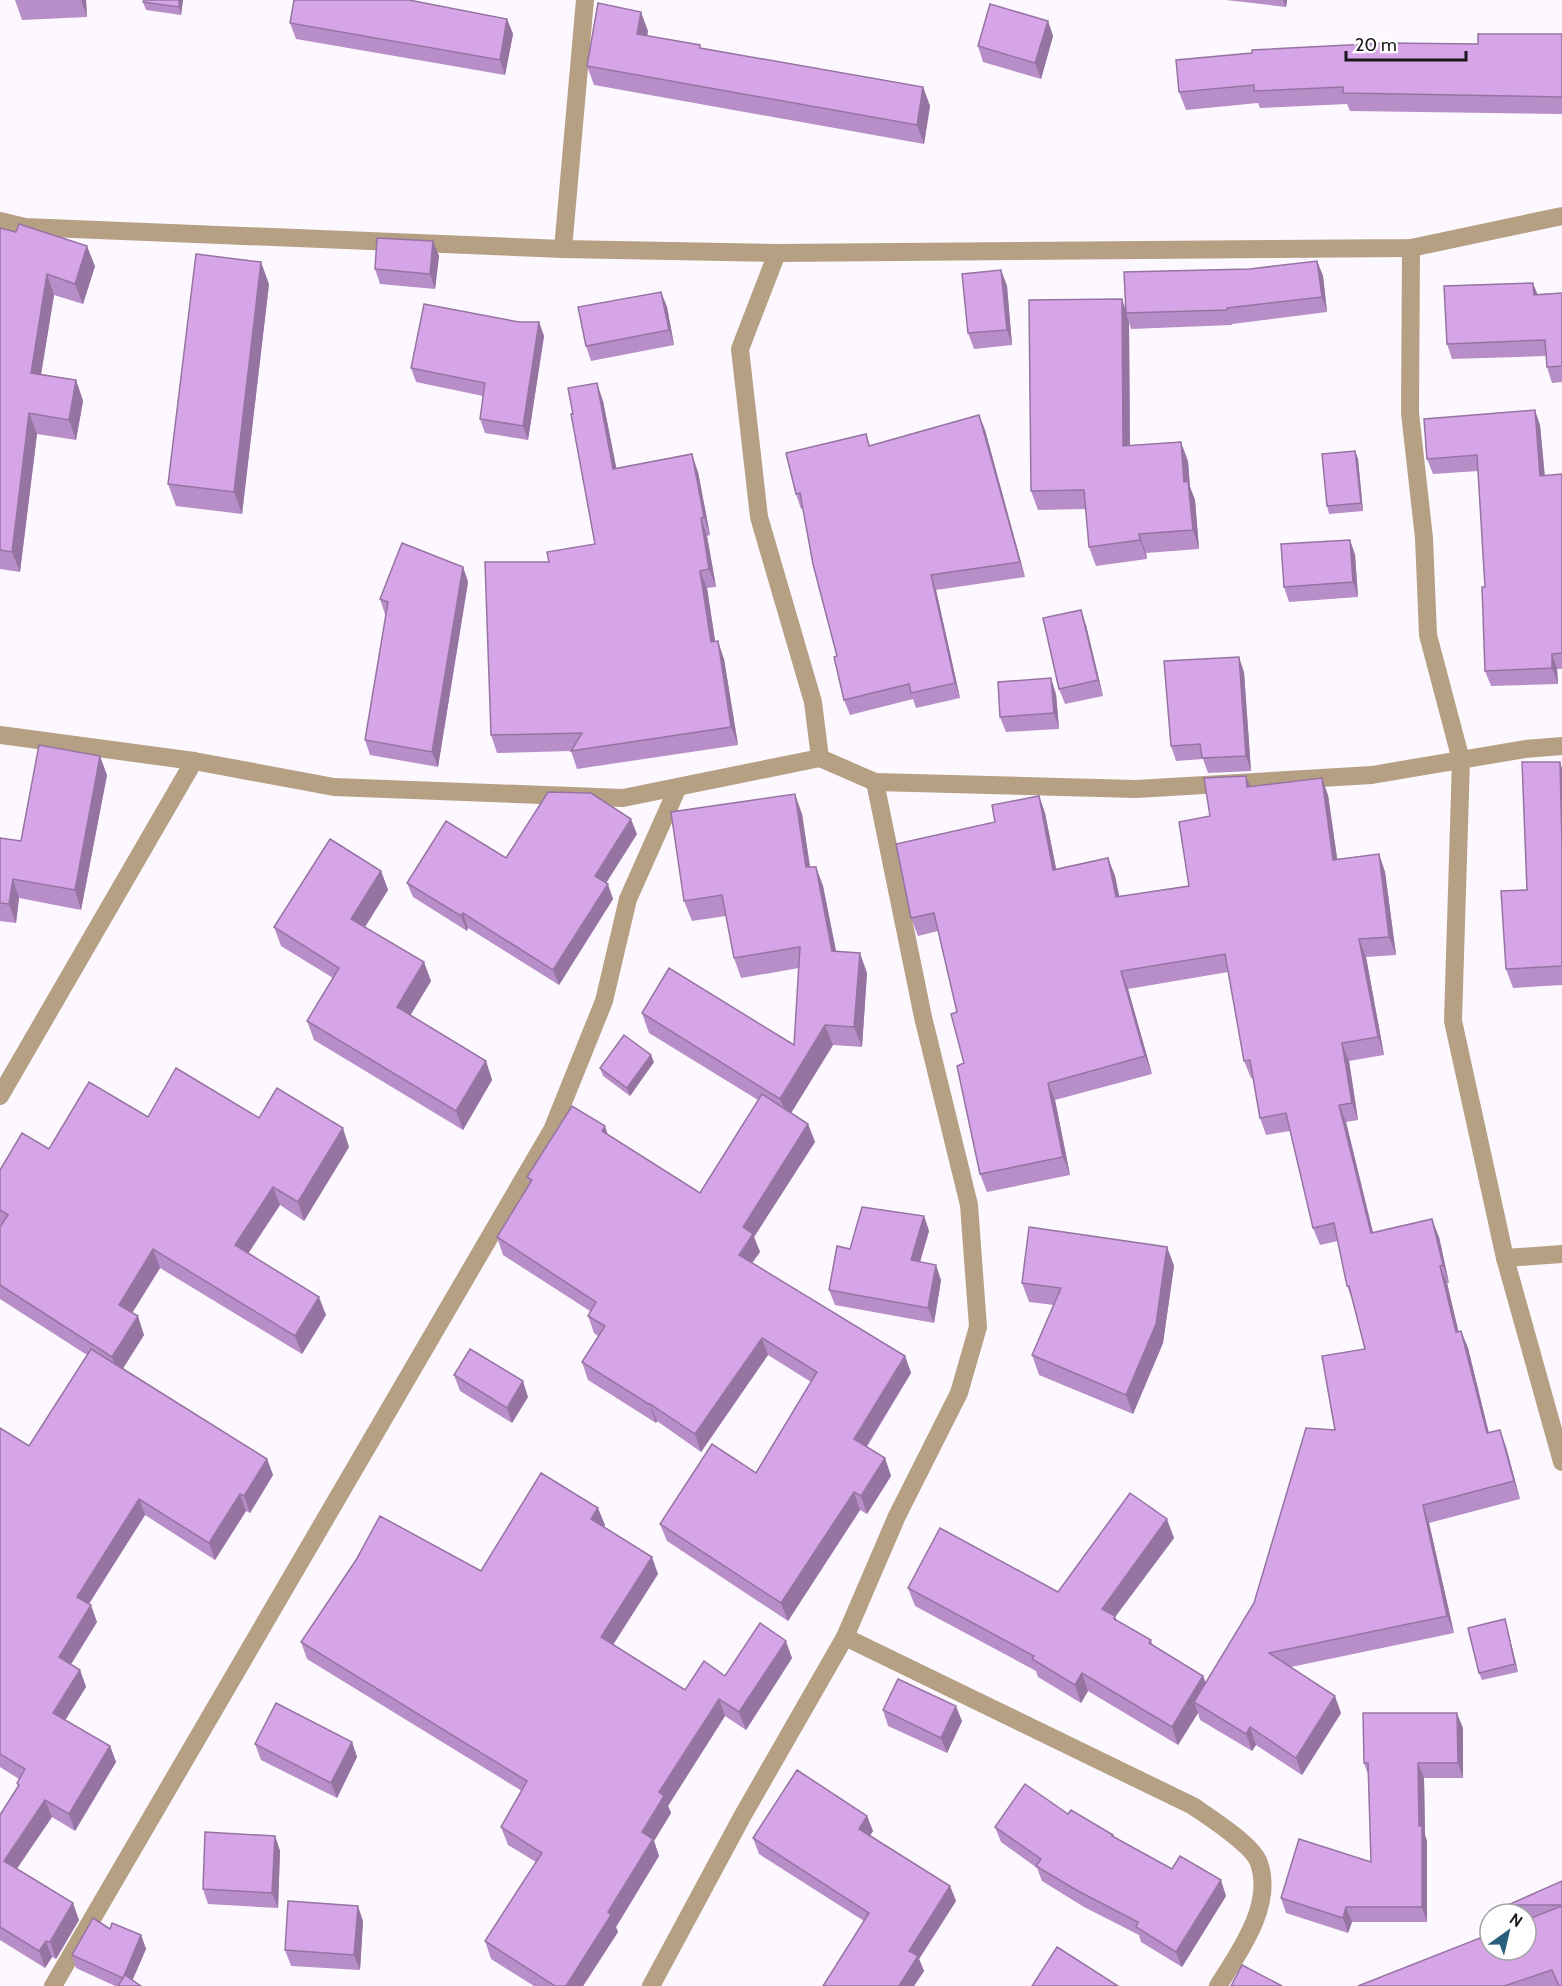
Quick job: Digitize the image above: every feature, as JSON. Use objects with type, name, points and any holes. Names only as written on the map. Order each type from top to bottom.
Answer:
[{"type":"street","points":[[563,249],[585,0]]},
{"type":"street","points":[[0,221],[25,227],[563,249],[777,253],[1411,248],[1562,216]]},
{"type":"street","points":[[1411,248],[1410,413],[1425,538],[1428,635],[1461,760],[1453,1021],[1505,1258],[1562,1462]]},
{"type":"street","points":[[777,253],[740,349],[759,517],[813,702],[820,758]]},
{"type":"street","points":[[0,735],[194,761],[334,787],[623,798],[820,758],[875,782],[1136,789],[1372,775],[1525,749],[1562,746]]},
{"type":"street","points":[[0,1096],[194,761]]},
{"type":"street","points":[[651,1986],[744,1815],[845,1638],[897,1516],[959,1393],[978,1327],[969,1205],[922,1017],[875,782]]},
{"type":"street","points":[[53,1986],[552,1130],[604,1001],[628,899],[678,787]]},
{"type":"street","points":[[1505,1258],[1562,1254]]},
{"type":"street","points":[[845,1638],[1193,1806],[1242,1842],[1259,1861],[1263,1895],[1249,1934],[1218,1986]]},
{"type":"building","points":[[144,0],[179,0],[179,7],[143,2]]},
{"type":"building","points":[[294,0],[409,0],[507,19],[500,60],[290,23]]},
{"type":"building","points":[[598,3],[641,12],[637,34],[700,45],[700,48],[923,87],[917,125],[587,66]]},
{"type":"building","points":[[990,4],[1048,21],[1035,63],[978,46]]},
{"type":"building","points":[[1478,34],[1562,34],[1562,97],[1343,93],[1343,87],[1254,91],[1254,85],[1179,92],[1176,60],[1252,53],[1252,50],[1387,43],[1478,44]]},
{"type":"building","points":[[19,224],[87,246],[75,284],[47,274],[31,373],[76,380],[69,420],[29,413],[12,552],[0,550],[0,228],[16,232]]},
{"type":"building","points":[[377,238],[433,241],[430,274],[375,269]]},
{"type":"building","points":[[196,254],[261,262],[234,492],[168,484]]},
{"type":"building","points":[[1317,261],[1322,297],[1227,308],[1227,310],[1126,313],[1124,272],[1250,269]]},
{"type":"building","points":[[1001,270],[1007,330],[968,333],[962,274]]},
{"type":"building","points":[[1533,283],[1534,295],[1562,293],[1562,366],[1547,367],[1545,340],[1447,344],[1444,286]]},
{"type":"building","points":[[661,292],[669,330],[586,346],[578,307]]},
{"type":"building","points":[[1122,299],[1123,446],[1181,442],[1184,482],[1188,481],[1193,530],[1139,534],[1140,540],[1089,547],[1084,490],[1031,491],[1029,300]]},
{"type":"building","points":[[424,304],[519,322],[539,322],[523,426],[480,419],[485,383],[411,368]]},
{"type":"building","points":[[597,383],[613,469],[692,454],[704,517],[701,518],[709,569],[700,571],[711,642],[718,641],[731,727],[571,751],[582,733],[491,735],[485,562],[549,562],[547,552],[595,544],[568,388]]},
{"type":"building","points":[[1535,410],[1540,476],[1562,474],[1562,653],[1552,654],[1552,668],[1485,671],[1482,587],[1485,587],[1477,455],[1427,459],[1424,419]]},
{"type":"building","points":[[979,415],[1020,562],[931,575],[955,683],[911,693],[909,684],[844,700],[834,657],[837,656],[813,564],[800,493],[796,494],[786,453],[866,434],[869,446]]},
{"type":"building","points":[[1355,451],[1361,503],[1327,506],[1322,454]]},
{"type":"building","points":[[1350,540],[1353,582],[1284,587],[1281,544]]},
{"type":"building","points":[[402,543],[463,567],[432,752],[365,740],[388,602],[380,599]]},
{"type":"building","points":[[1081,610],[1098,680],[1059,689],[1043,618]]},
{"type":"building","points":[[1239,657],[1246,756],[1202,758],[1200,744],[1171,746],[1164,661]]},
{"type":"building","points":[[1051,678],[1054,713],[1000,717],[998,682]]},
{"type":"building","points":[[39,745],[100,756],[75,890],[13,879],[9,904],[0,903],[0,838],[21,841]]},
{"type":"building","points":[[1522,762],[1560,762],[1562,966],[1506,969],[1501,891],[1527,890]]},
{"type":"building","points":[[1246,776],[1247,787],[1322,778],[1333,860],[1379,854],[1389,937],[1359,939],[1378,1037],[1342,1043],[1352,1103],[1339,1105],[1371,1233],[1432,1219],[1443,1265],[1440,1266],[1456,1332],[1461,1331],[1487,1433],[1500,1430],[1514,1481],[1423,1505],[1447,1616],[1269,1653],[1335,1696],[1296,1758],[1250,1727],[1246,1734],[1194,1702],[1254,1603],[1306,1428],[1335,1430],[1322,1356],[1365,1349],[1349,1286],[1347,1286],[1334,1223],[1313,1228],[1286,1113],[1260,1118],[1250,1060],[1244,1061],[1225,954],[1121,971],[1145,1056],[1048,1083],[1063,1157],[980,1174],[957,1066],[964,1063],[951,1014],[957,1012],[934,913],[911,918],[896,844],[995,822],[992,805],[1039,796],[1053,870],[1108,858],[1116,897],[1189,886],[1179,822],[1210,816],[1204,778]]},
{"type":"building","points":[[548,792],[591,793],[631,819],[595,876],[608,884],[553,970],[463,913],[461,916],[407,883],[446,821],[506,858]]},
{"type":"building","points":[[795,794],[806,867],[816,867],[832,951],[860,953],[854,1027],[825,1025],[780,1099],[642,1013],[669,968],[794,1045],[800,947],[734,958],[722,895],[684,901],[671,812]]},
{"type":"building","points":[[330,839],[381,871],[351,919],[424,962],[397,1007],[486,1061],[456,1111],[307,1021],[339,968],[274,927]]},
{"type":"building","points":[[624,1035],[651,1055],[627,1088],[600,1068]]},
{"type":"building","points":[[176,1068],[259,1118],[277,1088],[343,1128],[298,1202],[273,1187],[235,1245],[319,1297],[295,1336],[153,1249],[119,1305],[138,1316],[112,1357],[0,1285],[0,1227],[8,1215],[0,1210],[0,1170],[22,1133],[49,1149],[89,1082],[148,1117]]},
{"type":"building","points":[[762,1094],[808,1124],[743,1227],[753,1234],[739,1255],[905,1356],[854,1439],[885,1458],[861,1496],[854,1492],[781,1603],[660,1524],[712,1444],[756,1473],[817,1372],[762,1338],[695,1434],[582,1362],[605,1326],[588,1316],[596,1302],[497,1237],[532,1180],[527,1177],[572,1106],[605,1126],[602,1131],[700,1193]]},
{"type":"building","points":[[862,1207],[924,1216],[911,1260],[936,1265],[928,1308],[829,1290],[837,1246],[850,1249]]},
{"type":"building","points":[[1029,1227],[1167,1247],[1156,1324],[1126,1395],[1032,1355],[1061,1288],[1022,1283]]},
{"type":"building","points":[[91,1349],[267,1459],[244,1496],[240,1494],[209,1543],[139,1499],[77,1597],[91,1605],[59,1657],[80,1670],[53,1713],[110,1746],[69,1814],[45,1800],[4,1861],[73,1903],[50,1942],[46,1941],[39,1951],[0,1927],[0,1815],[19,1785],[17,1783],[25,1769],[0,1754],[0,1428],[29,1446]]},
{"type":"building","points":[[470,1349],[523,1381],[507,1408],[454,1375]]},
{"type":"building","points":[[541,1473],[598,1508],[591,1519],[652,1557],[601,1637],[685,1690],[704,1661],[725,1676],[760,1623],[786,1641],[739,1712],[719,1699],[659,1792],[664,1796],[642,1832],[653,1839],[608,1912],[611,1915],[566,1986],[555,1986],[485,1941],[542,1853],[501,1827],[527,1781],[301,1642],[356,1560],[380,1516],[481,1571]]},
{"type":"building","points":[[1130,1493],[1167,1519],[1102,1609],[1115,1616],[1114,1619],[1151,1640],[1149,1643],[1203,1676],[1172,1727],[1082,1673],[1075,1685],[1032,1659],[1034,1656],[908,1588],[940,1528],[1058,1592]]},
{"type":"building","points":[[1505,1619],[1515,1664],[1479,1673],[1468,1628]]},
{"type":"building","points":[[898,1679],[956,1706],[941,1738],[883,1710]]},
{"type":"building","points":[[276,1703],[352,1742],[331,1783],[255,1744]]},
{"type":"building","points":[[1363,1713],[1457,1713],[1458,1763],[1418,1763],[1419,1826],[1422,1826],[1422,1907],[1346,1907],[1343,1918],[1281,1898],[1299,1839],[1371,1862],[1368,1763],[1364,1763]]},
{"type":"building","points":[[797,1770],[867,1816],[859,1829],[950,1886],[909,1951],[918,1956],[899,1986],[823,1986],[869,1913],[753,1838]]},
{"type":"building","points":[[1025,1784],[1068,1814],[1071,1810],[1172,1869],[1180,1856],[1221,1880],[1176,1952],[1136,1927],[1138,1922],[1036,1866],[1041,1859],[995,1827]]},
{"type":"building","points":[[205,1832],[275,1836],[272,1893],[203,1889]]},
{"type":"building","points":[[1562,1881],[1562,1905],[1515,1902]]},
{"type":"building","points":[[288,1901],[358,1906],[354,1955],[285,1950]]},
{"type":"building","points":[[1562,1906],[1562,1986],[1559,1986],[1552,1970],[1504,1986],[1358,1986],[1478,1939],[1478,1962],[1538,1962],[1538,1915]]},
{"type":"building","points":[[93,1918],[110,1929],[112,1923],[141,1935],[123,1978],[72,1955]]},
{"type":"building","points":[[1057,1947],[1118,1986],[1032,1986]]},
{"type":"building","points":[[1242,1965],[1282,1986],[1231,1986]]},
{"type":"building","points":[[125,1975],[141,1986],[118,1986]]}]
